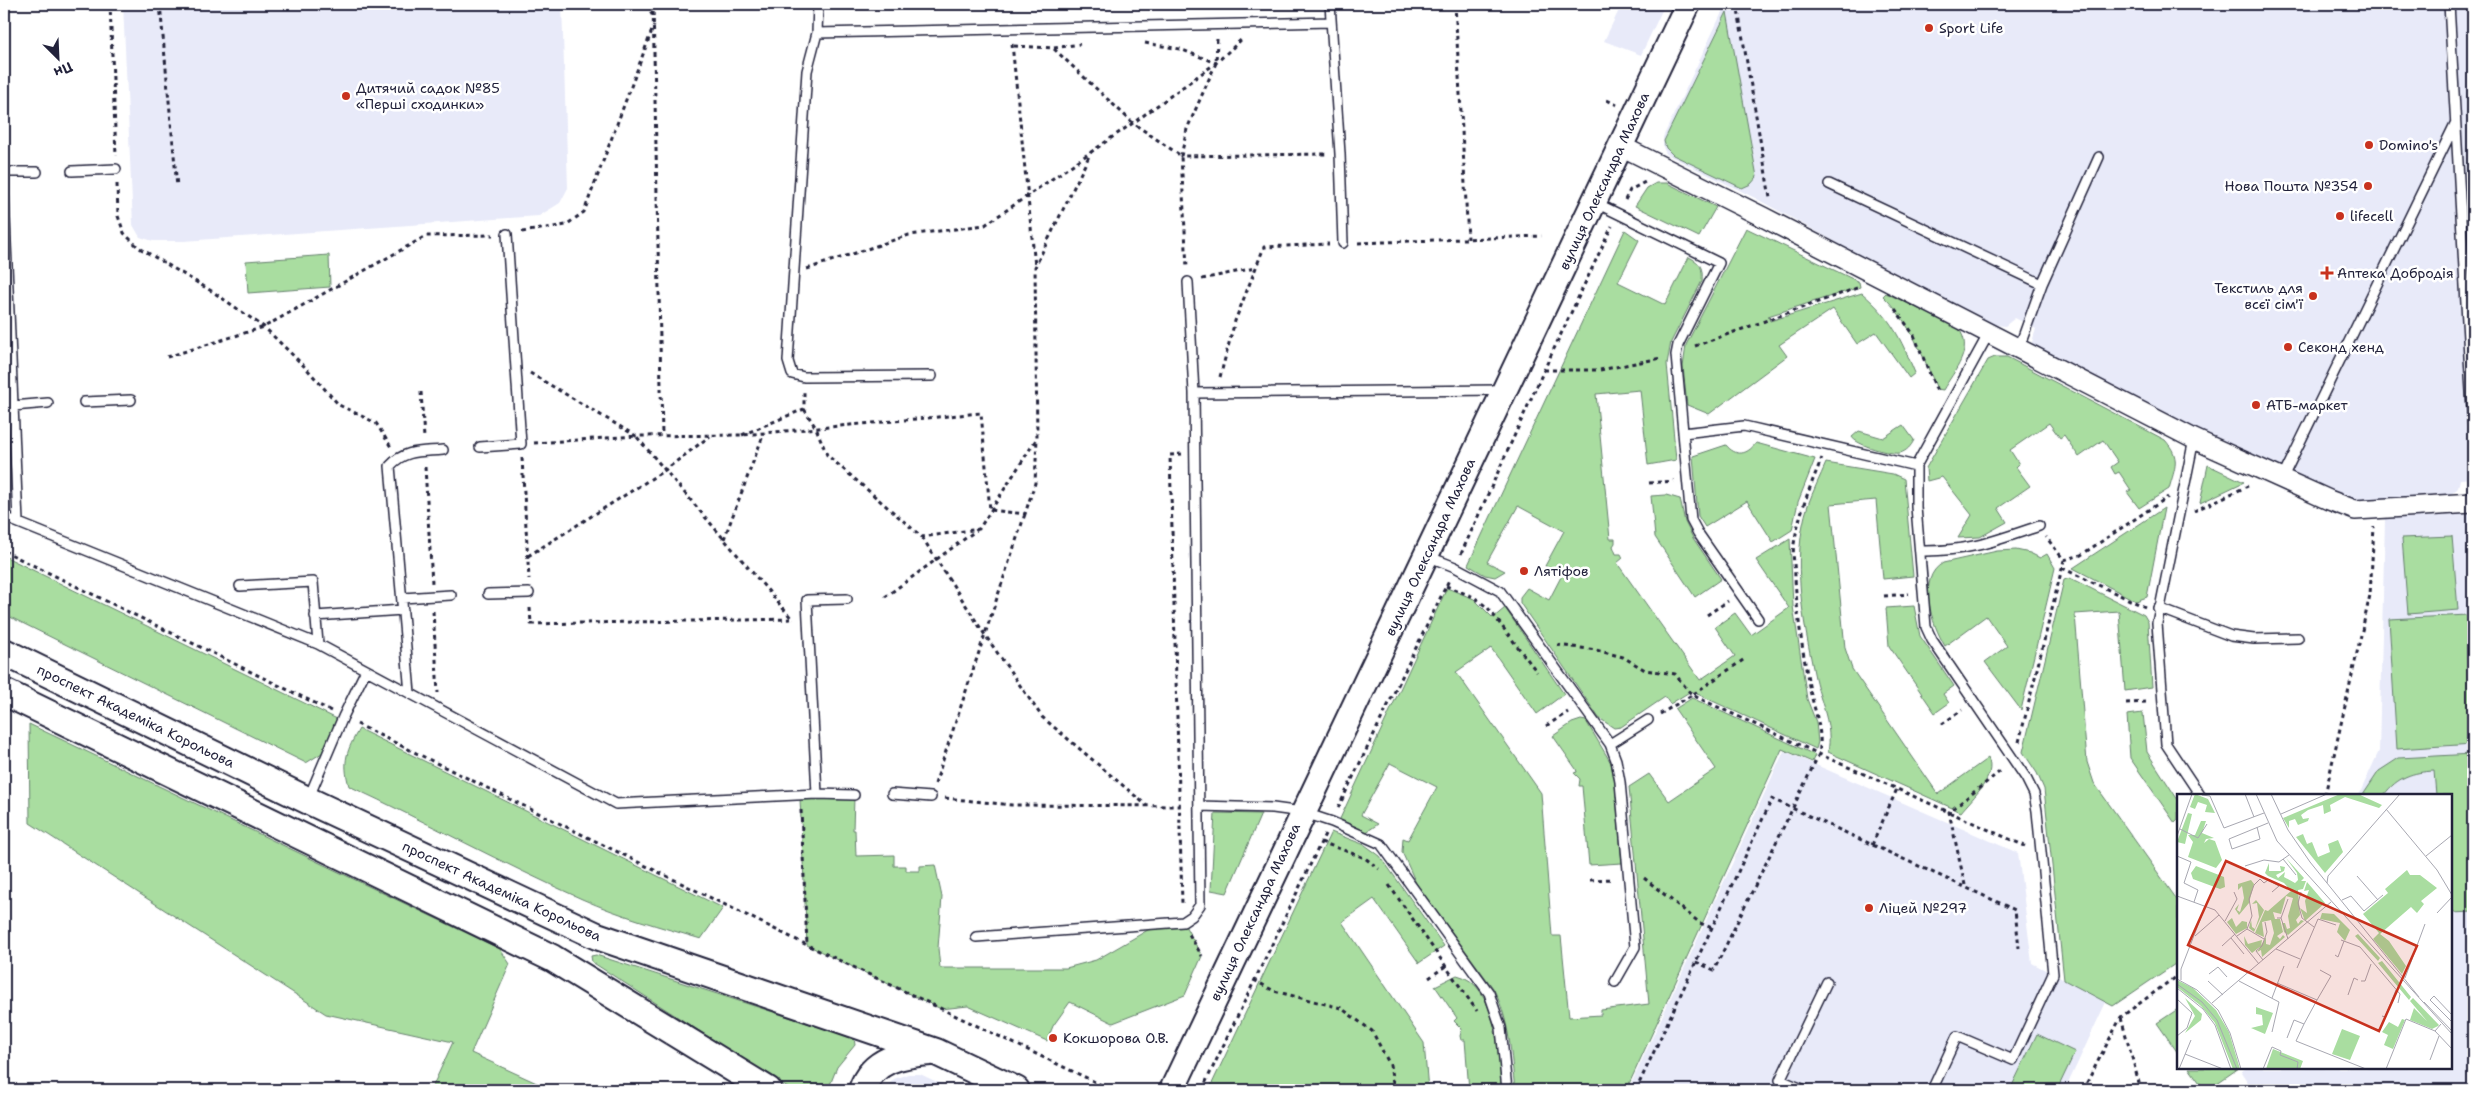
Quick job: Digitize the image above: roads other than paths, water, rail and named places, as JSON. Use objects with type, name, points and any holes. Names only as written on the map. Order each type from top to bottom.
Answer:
[{"type":"main road","name":"проспект Академіка Корольова","points":[[4,652],[307,800],[597,936],[936,1052],[1016,1090]]},
{"type":"main road","points":[[4,692],[552,958],[768,1090]]},
{"type":"main road","points":[[862,1090],[874,1069],[890,1058],[909,1053],[936,1052]]},
{"type":"street","name":"вулиця Олександра Махова","points":[[1172,1090],[1302,812],[1427,556],[1688,4]]},
{"type":"street","points":[[1621,146],[2194,439],[2354,510],[2473,503]]},
{"type":"lane","points":[[818,4],[817,33],[807,72],[788,361],[792,374],[804,377],[932,376]]},
{"type":"lane","points":[[1330,4],[1340,154],[1343,243]]},
{"type":"lane","points":[[2449,4],[2473,427]]},
{"type":"lane","points":[[817,33],[1260,22],[1330,22]]},
{"type":"lane","points":[[2282,479],[2456,122]]},
{"type":"lane","points":[[2019,348],[2042,284],[2099,157]]},
{"type":"lane","points":[[72,171],[116,169]]},
{"type":"lane","points":[[4,172],[37,172]]},
{"type":"lane","points":[[1829,184],[2042,284]]},
{"type":"lane","points":[[4,196],[18,522]]},
{"type":"lane","points":[[1594,202],[1719,263],[1678,345],[1676,355],[1691,520],[1758,619]]},
{"type":"lane","points":[[480,448],[522,444],[507,234]]},
{"type":"lane","points":[[976,937],[1183,922],[1192,916],[1200,905],[1194,392],[1188,282]]},
{"type":"lane","points":[[1932,1090],[1957,1036],[2013,1060],[2053,974],[2042,854],[2034,794],[2015,760],[1932,640],[1926,627],[1916,508],[1916,466],[1989,333]]},
{"type":"lane","points":[[1194,392],[1504,390]]},
{"type":"lane","points":[[84,402],[131,400]]},
{"type":"lane","points":[[12,406],[48,403]]},
{"type":"lane","points":[[1683,433],[1744,426],[1916,466]]},
{"type":"lane","points":[[2194,439],[2155,609],[2166,744],[2199,794]]},
{"type":"lane","points":[[410,693],[390,466],[398,457],[408,453],[443,450]]},
{"type":"lane","points":[[4,517],[318,644],[616,804],[817,794],[854,795]]},
{"type":"lane","points":[[1920,551],[1964,550],[1984,546],[2038,526]]},
{"type":"lane","points":[[1427,556],[1455,567],[1500,591],[1610,744],[1616,760],[1620,782],[1635,947],[1615,982]]},
{"type":"lane","points":[[240,586],[312,582],[318,644]]},
{"type":"lane","points":[[488,594],[529,593]]},
{"type":"lane","points":[[402,598],[451,595]]},
{"type":"lane","points":[[817,794],[807,600],[847,598]]},
{"type":"lane","points":[[2155,609],[2231,636],[2254,640],[2298,638]]},
{"type":"lane","points":[[315,616],[403,610]]},
{"type":"lane","points":[[307,800],[343,717],[366,670]]},
{"type":"lane","points":[[1610,744],[1648,720]]},
{"type":"lane","points":[[892,794],[931,797]]},
{"type":"lane","points":[[1199,806],[1273,808],[1302,812],[1332,822],[1381,844],[1489,993],[1497,1010],[1501,1028],[1507,1090]]},
{"type":"lane","points":[[1805,1090],[1780,1080],[1826,982]]},
{"type":"place","name":"Sport Life","points":[[1929,28]]},
{"type":"place","name":"Дитячий садок №85 «Перші сходинки»","points":[[346,96]]},
{"type":"place","name":"Domino's","points":[[2369,145]]},
{"type":"place","name":"Нова Пошта №354","points":[[2368,186]]},
{"type":"place","name":"lifecell","points":[[2340,216]]},
{"type":"place","name":"Аптека Добродія","points":[[2327,273]]},
{"type":"place","name":"Текстиль для всєї сім'ї","points":[[2313,296]]},
{"type":"place","name":"Секонд хенд","points":[[2288,347]]},
{"type":"place","name":"АТБ-маркет","points":[[2256,405]]},
{"type":"place","name":"Лятіфов","points":[[1524,571]]},
{"type":"place","name":"Ліцей №297","points":[[1869,908]]},
{"type":"place","name":"Кокшорова О.В.","points":[[1053,1038]]}]
